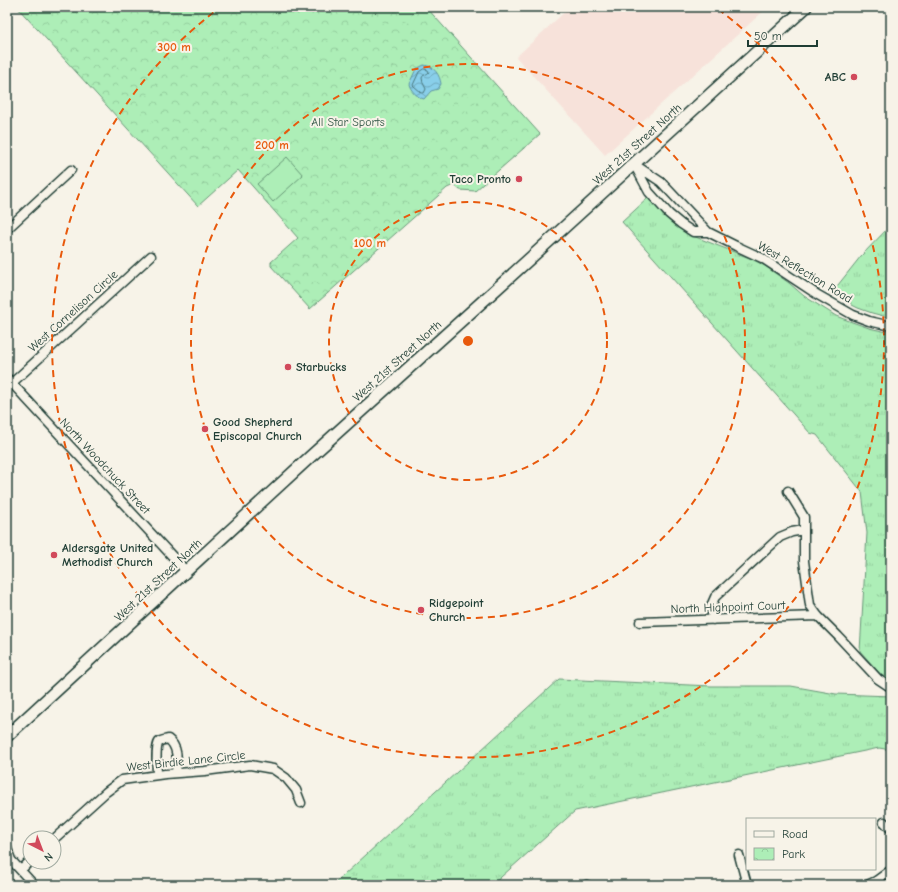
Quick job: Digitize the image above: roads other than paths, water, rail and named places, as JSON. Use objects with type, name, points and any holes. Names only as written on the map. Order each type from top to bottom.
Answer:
[{"type":"main road","name":"West 21st Street North","points":[[7,736],[310,457],[806,7]]},
{"type":"street","name":"West Reflection Road","points":[[634,164],[649,192],[669,214],[693,232],[708,232]]},
{"type":"street","name":"West Reflection Road","points":[[634,164],[661,182],[708,232],[762,258],[818,296],[853,315],[869,321],[891,326]]},
{"type":"street","points":[[7,230],[71,170]]},
{"type":"street","name":"West Cornelison Circle","points":[[9,380],[151,256]]},
{"type":"street","name":"North Woodchuck Street","points":[[9,380],[186,571]]},
{"type":"street","points":[[788,491],[804,517],[804,561],[810,605],[818,616],[878,678],[886,685],[891,687]]},
{"type":"street","points":[[713,620],[711,606],[715,597],[780,536],[804,530]]},
{"type":"street","name":"North Highpoint Court","points":[[640,622],[818,616]]},
{"type":"street","points":[[157,775],[158,744],[159,741],[168,739],[172,742],[176,751],[176,773]]},
{"type":"street","name":"West Birdie Lane Circle","points":[[62,832],[106,792],[122,780],[157,775],[250,765],[273,769],[286,778],[296,790],[301,802]]},
{"type":"street","points":[[884,822],[891,828]]},
{"type":"street","points":[[7,848],[9,858],[34,885]]},
{"type":"street","points":[[739,855],[747,885]]},
{"type":"street","points":[[867,885],[876,881],[891,870]]},
{"type":"water","points":[[424,65],[434,69],[441,84],[438,89],[431,91],[424,99],[419,97],[411,89],[409,84],[416,69]]},
{"type":"place","name":"ABC","points":[[854,77]]},
{"type":"place","name":"Taco Pronto","points":[[519,179]]},
{"type":"place","name":"Starbucks","points":[[288,367]]},
{"type":"place","name":"Good Shepherd Episcopal Church","points":[[205,429]]},
{"type":"place","name":"Aldersgate United Methodist Church","points":[[54,555]]},
{"type":"place","name":"Ridgepoint Church","points":[[421,610]]},
{"type":"park label","name":"All Star Sports","points":[[348,122]]}]
